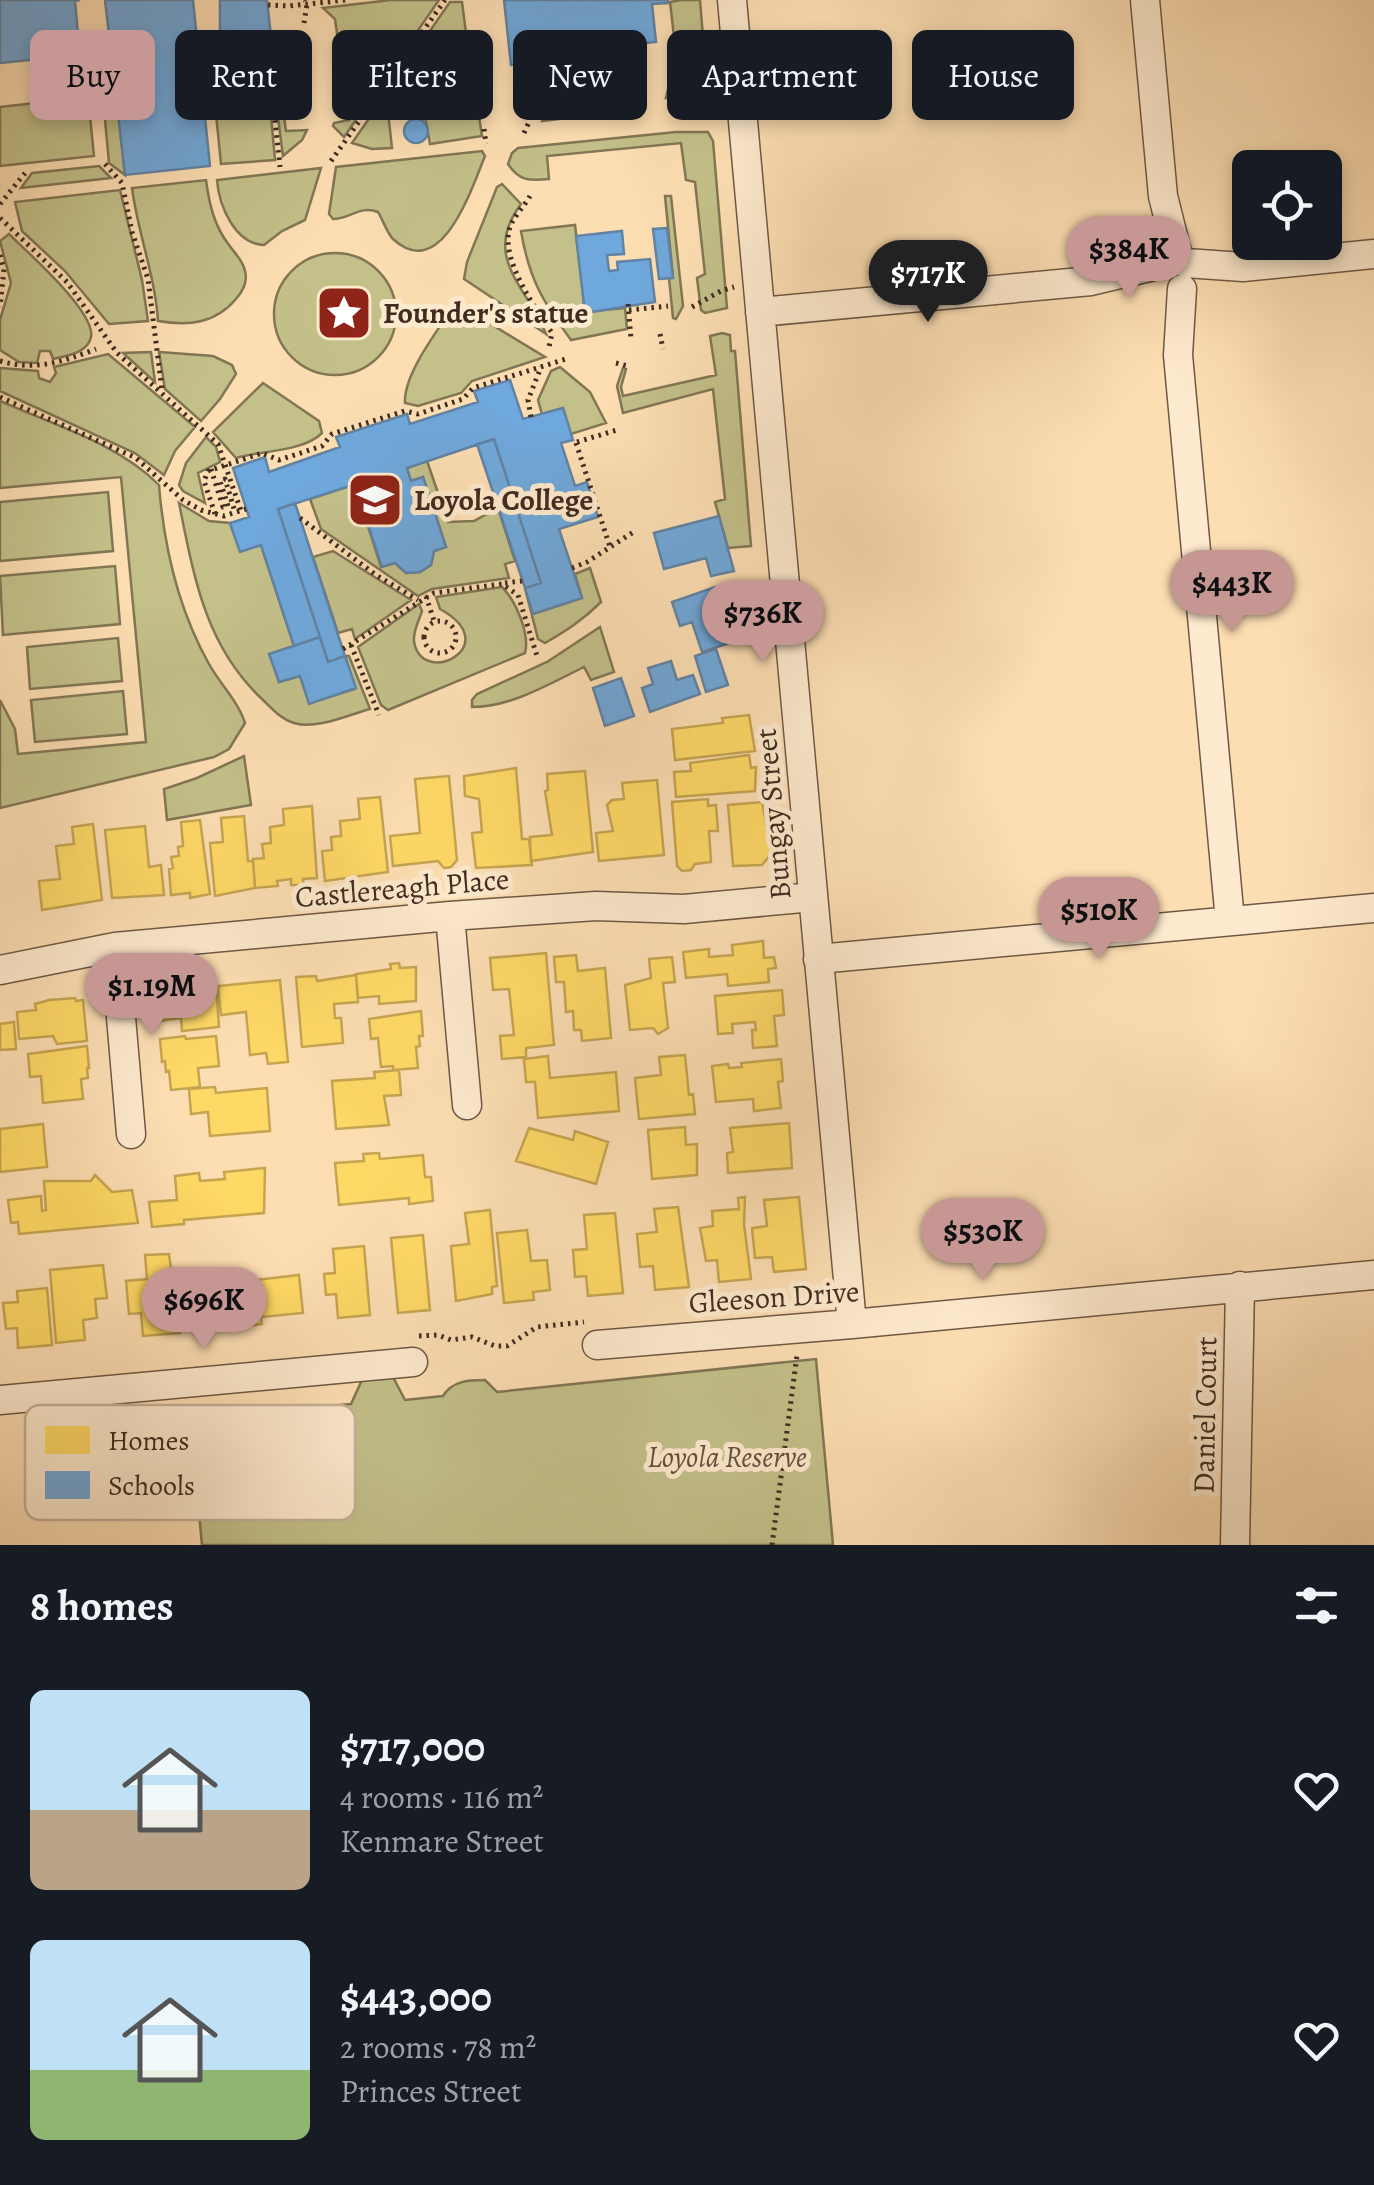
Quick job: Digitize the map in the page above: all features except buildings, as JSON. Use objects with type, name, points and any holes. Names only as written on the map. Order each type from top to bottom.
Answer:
[{"type":"street","name":"Bungay Street","points":[[732,0],[852,1324]]},
{"type":"street","points":[[1145,0],[1230,921]]},
{"type":"street","points":[[760,312],[1374,254]]},
{"type":"street","name":"Castlereagh Place","points":[[0,970],[115,947],[450,916],[596,906],[684,908],[813,897]]},
{"type":"street","points":[[818,959],[1374,908]]},
{"type":"street","points":[[450,916],[467,1104]]},
{"type":"street","points":[[115,947],[131,1134]]},
{"type":"street","name":"Gleeson Drive","points":[[596,1333],[852,1324],[1374,1274]]},
{"type":"street","name":"Daniel Court","points":[[1235,1545],[1240,1286]]},
{"type":"street","points":[[0,1400],[413,1362]]},
{"type":"path","points":[[264,2],[346,0]]},
{"type":"path","points":[[330,161],[445,0]]},
{"type":"path","points":[[304,23],[306,2]]},
{"type":"path","points":[[275,120],[280,166]]},
{"type":"path","points":[[524,133],[529,122]]},
{"type":"path","points":[[484,129],[486,144]]},
{"type":"path","points":[[105,164],[122,184],[132,232],[148,279],[162,393]]},
{"type":"path","points":[[0,204],[25,172]]},
{"type":"path","points":[[530,196],[508,232],[511,257],[523,286],[552,333],[549,348]]},
{"type":"path","points":[[0,218],[67,282],[117,353],[218,444],[241,511]]},
{"type":"path","points":[[0,255],[4,269],[0,307]]},
{"type":"path","points":[[692,307],[720,290],[737,287]]},
{"type":"path","points":[[632,340],[628,307],[668,306]]},
{"type":"path","points":[[660,334],[663,349]]},
{"type":"path","points":[[0,361],[40,367],[96,350]]},
{"type":"path","points":[[215,514],[204,481],[204,474],[211,470],[262,454],[279,460],[322,446],[332,434],[405,411],[418,414],[462,400],[473,388],[566,359]]},
{"type":"path","points":[[616,363],[628,366]]},
{"type":"path","points":[[531,417],[528,400],[541,366]]},
{"type":"path","points":[[0,396],[136,458],[200,510],[224,516],[241,511]]},
{"type":"path","points":[[610,547],[575,443],[617,430]]},
{"type":"path","points":[[211,470],[223,507],[228,506],[220,480],[225,479],[241,511]]},
{"type":"path","points":[[300,518],[376,575],[418,600]]},
{"type":"path","points":[[572,568],[635,531]]},
{"type":"path","points":[[343,649],[434,592],[522,581]]},
{"type":"path","points":[[502,584],[518,594],[537,656]]},
{"type":"path","points":[[426,596],[434,621]]},
{"type":"path","points":[[444,620],[456,631],[456,641],[446,652],[430,650],[424,640],[426,628],[434,621],[444,620]]},
{"type":"path","points":[[352,645],[380,715]]},
{"type":"path","points":[[413,1362],[411,1337],[472,1338],[507,1346],[537,1327],[596,1333]]},
{"type":"path","points":[[772,1545],[797,1327]]},
{"type":"green space","points":[[391,0],[439,0],[418,30],[337,30],[335,19],[323,8]]},
{"type":"green space","points":[[700,0],[702,30],[673,30],[670,2]]},
{"type":"green space","points":[[450,2],[462,2],[466,30],[431,30]]},
{"type":"green space","points":[[30,104],[30,120],[90,120],[94,156],[0,166],[0,107]]},
{"type":"green space","points":[[105,120],[119,120],[125,175],[109,163]]},
{"type":"green space","points":[[217,120],[271,120],[275,160],[221,164]]},
{"type":"green space","points":[[278,120],[285,120],[286,131],[307,130],[302,140],[283,156]]},
{"type":"green space","points":[[349,120],[356,120],[344,137],[334,123]]},
{"type":"green space","points":[[368,120],[389,120],[392,148],[372,149],[352,143]]},
{"type":"green space","points":[[426,120],[479,120],[482,136],[430,144]]},
{"type":"green space","points":[[708,132],[713,141],[727,308],[705,313],[701,310],[697,278],[705,274],[695,182],[686,180],[681,143],[547,156],[549,179],[525,179],[508,164],[518,148]]},
{"type":"green space","points":[[482,151],[485,156],[453,226],[426,249],[410,250],[393,239],[378,212],[366,210],[333,219],[329,214],[336,167]]},
{"type":"green space","points":[[99,166],[111,178],[21,188],[32,173]]},
{"type":"green space","points":[[321,168],[305,220],[264,245],[245,238],[230,222],[217,180]]},
{"type":"green space","points":[[206,180],[216,222],[244,267],[244,286],[228,307],[210,318],[190,323],[158,321],[132,188]]},
{"type":"green space","points":[[502,184],[521,204],[505,240],[506,256],[546,334],[464,279],[497,187]]},
{"type":"green space","points":[[120,190],[148,321],[109,324],[65,271],[22,231],[15,202]]},
{"type":"green space","points":[[665,196],[671,196],[683,306],[676,319],[669,278],[673,277]]},
{"type":"green space","points":[[575,225],[585,312],[625,308],[627,329],[571,340],[538,289],[521,231]]},
{"type":"green space","points":[[9,234],[83,313],[91,337],[81,350],[53,359],[50,351],[40,351],[37,363],[19,362],[0,350],[0,320],[11,283],[0,241]]},
{"type":"green space","points":[[335,253],[358,258],[378,271],[391,291],[396,314],[391,337],[378,357],[358,370],[335,375],[312,370],[292,357],[279,337],[274,314],[279,291],[292,271],[312,258]]},
{"type":"green space","points":[[456,303],[545,357],[472,381],[461,393],[418,406],[405,403],[416,365]]},
{"type":"green space","points":[[730,335],[731,351],[735,351],[751,546],[728,548],[715,502],[725,499],[713,389],[623,413],[617,386],[623,368],[623,396],[716,375],[710,336]]},
{"type":"green space","points":[[151,352],[155,382],[123,353]]},
{"type":"green space","points":[[159,352],[213,356],[232,365],[236,374],[201,421],[165,389]]},
{"type":"green space","points":[[108,354],[195,427],[175,451],[164,475],[135,453],[0,391],[0,368],[38,371],[39,378],[50,382],[56,373],[54,367]]},
{"type":"green space","points":[[560,367],[590,392],[606,423],[571,434],[563,408],[542,414],[538,400],[551,371]]},
{"type":"green space","points":[[263,383],[319,421],[322,433],[304,444],[236,458],[213,432]]},
{"type":"green space","points":[[0,401],[105,446],[159,485],[169,554],[181,600],[198,643],[245,723],[229,749],[214,757],[0,808],[0,700],[15,729],[18,754],[146,742],[121,477],[0,488]]},
{"type":"green space","points":[[206,437],[216,447],[220,462],[198,473],[205,503],[179,485],[186,463]]},
{"type":"green space","points":[[427,461],[448,522],[474,521],[498,508],[515,561],[505,564],[509,578],[432,589],[418,596],[321,529],[310,499],[368,480],[372,493],[359,498],[381,567],[395,563],[406,573],[420,572],[431,565],[434,551],[446,547],[423,477],[411,481],[407,468]]},
{"type":"green space","points":[[108,492],[113,551],[0,561],[0,502]]},
{"type":"green space","points":[[179,503],[209,521],[230,523],[240,551],[261,545],[294,646],[270,654],[279,682],[300,676],[310,703],[355,689],[345,656],[349,656],[370,709],[322,723],[294,723],[277,713],[243,679],[205,609]]},
{"type":"green space","points":[[333,551],[411,600],[355,639],[352,629],[338,633],[313,557]]},
{"type":"green space","points":[[115,566],[120,624],[3,635],[0,576]]},
{"type":"green space","points":[[590,568],[601,602],[553,639],[545,643],[538,639],[525,588],[533,614],[582,598],[575,574]]},
{"type":"green space","points":[[502,587],[521,618],[525,653],[388,710],[381,705],[358,647],[419,604],[422,611],[414,641],[420,655],[443,662],[455,657],[463,648],[465,636],[458,623],[440,609],[436,597]]},
{"type":"green space","points":[[600,627],[614,672],[591,680],[584,667],[515,699],[472,707],[477,694],[547,662]]},
{"type":"green space","points":[[118,638],[122,681],[30,689],[27,647]]},
{"type":"green space","points":[[123,691],[127,734],[35,742],[31,700]]},
{"type":"green space","points":[[244,756],[251,805],[167,820],[164,789]]},
{"type":"green space","name":"Loyola Reserve","points":[[816,1359],[833,1545],[202,1545],[200,1520],[355,1520],[355,1405],[340,1405],[351,1404],[362,1380],[393,1377],[405,1400],[443,1396],[456,1384],[473,1380],[485,1380],[497,1392]]},
{"type":"place","name":"Founder's statue","points":[[344,313]]},
{"type":"place","name":"Loyola College","points":[[375,500]]}]
